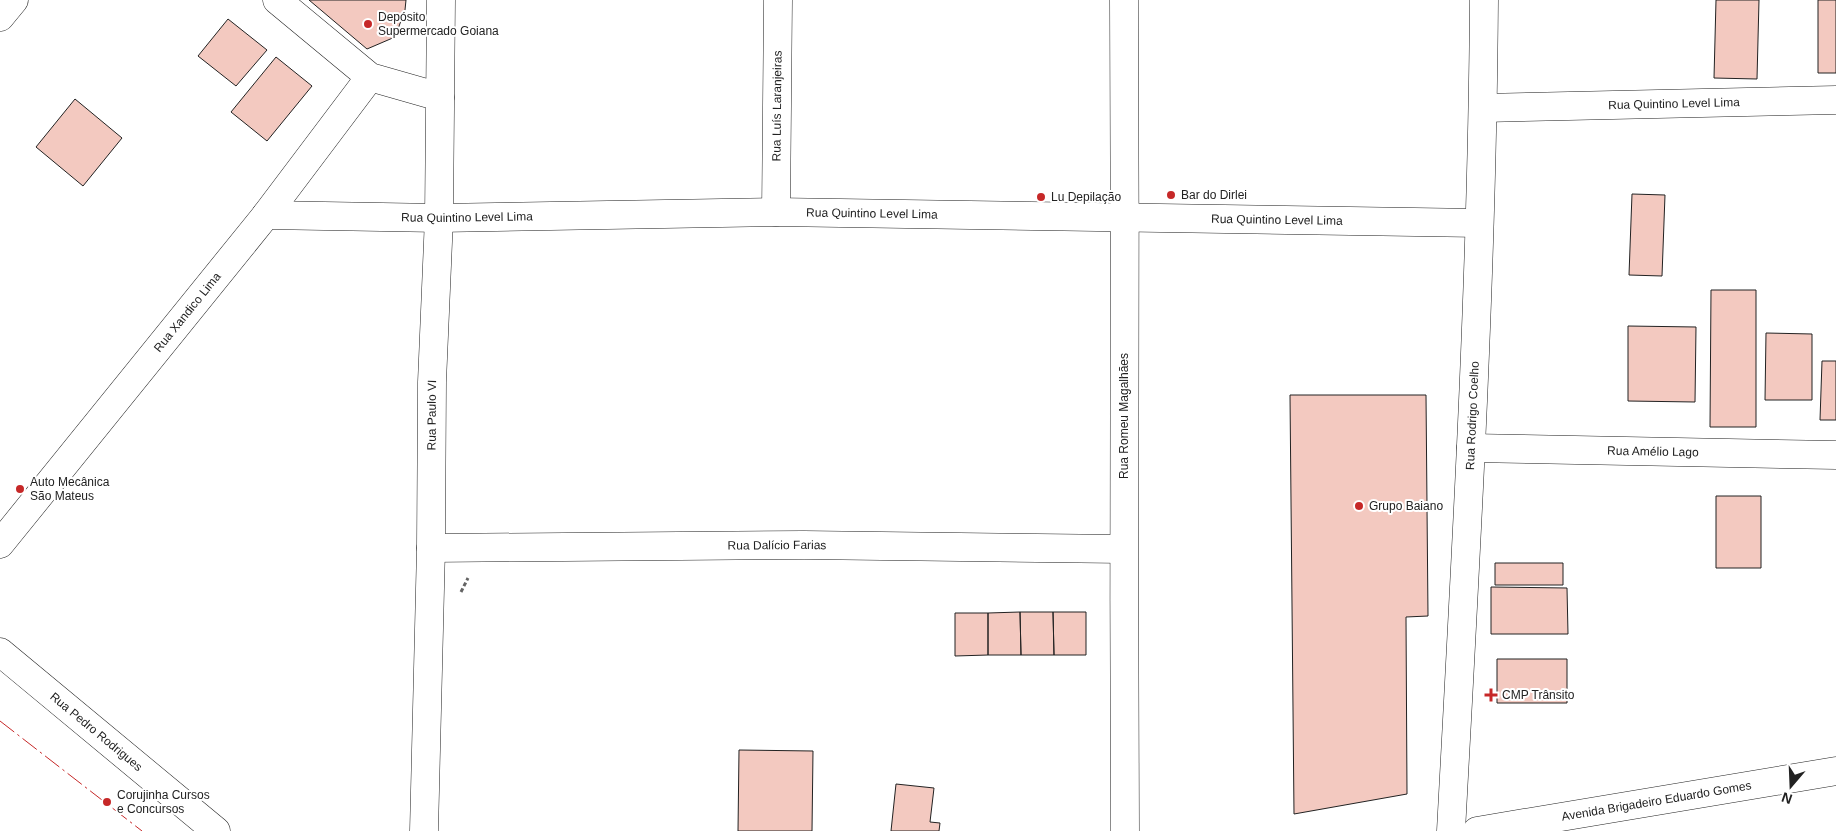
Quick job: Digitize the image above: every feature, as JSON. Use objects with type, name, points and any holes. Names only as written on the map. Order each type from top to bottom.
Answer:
[{"type":"street","points":[[0,17],[14,0]]},
{"type":"street","points":[[278,0],[370,77],[440,97]]},
{"type":"street","name":"Rua Paulo VI","points":[[424,831],[431,548],[432,382],[439,218],[441,0]]},
{"type":"street","name":"Rua Luís Laranjeiras","points":[[776,212],[778,0]]},
{"type":"street","name":"Rua Romeu Magalhães","points":[[1124,0],[1126,217],[1123,549],[1126,831]]},
{"type":"street","name":"Rua Rodrigo Coelho","points":[[1452,831],[1472,448],[1483,108],[1484,0]]},
{"type":"street","name":"Rua Xandico Lima","points":[[0,544],[266,215],[370,77]]},
{"type":"street","name":"Rua Quintino Level Lima","points":[[1483,108],[1836,100]]},
{"type":"street","name":"Rua Quintino Level Lima","points":[[266,215],[439,218],[776,212],[1479,223]]},
{"type":"street","name":"Rua Amélio Lago","points":[[1472,448],[1836,455]]},
{"type":"street","name":"Rua Dalício Farias","points":[[431,548],[804,545],[1123,549]]},
{"type":"street","name":"Rua Pedro Rodrigues","points":[[0,652],[216,831]]},
{"type":"street","name":"Avenida Brigadeiro Eduardo Gomes","points":[[1477,831],[1836,771]]},
{"type":"path","points":[[460,595],[467,579],[473,575]]},
{"type":"building","name":"Depósito Supermercado Goiana","points":[[309,0],[406,0],[405,10],[395,37],[367,49]]},
{"type":"building","points":[[1716,0],[1759,0],[1757,79],[1714,78]]},
{"type":"building","points":[[1818,0],[1836,0],[1836,73],[1818,73]]},
{"type":"building","points":[[228,19],[267,50],[236,86],[198,56]]},
{"type":"building","points":[[276,57],[312,86],[267,141],[231,112]]},
{"type":"building","points":[[75,99],[122,138],[83,186],[36,147]]},
{"type":"building","points":[[1632,194],[1665,195],[1662,276],[1629,275]]},
{"type":"building","points":[[1711,290],[1756,290],[1756,427],[1710,427]]},
{"type":"building","points":[[1628,326],[1696,327],[1695,402],[1628,401]]},
{"type":"building","points":[[1766,333],[1812,334],[1812,400],[1765,400]]},
{"type":"building","points":[[1822,361],[1836,361],[1836,420],[1820,420]]},
{"type":"building","name":"Grupo Baiano","points":[[1290,395],[1426,395],[1428,616],[1406,617],[1407,794],[1294,814]]},
{"type":"building","points":[[1716,496],[1761,496],[1761,568],[1716,568]]},
{"type":"building","points":[[1495,563],[1563,563],[1563,585],[1495,585]]},
{"type":"building","points":[[1491,587],[1567,588],[1568,634],[1491,634]]},
{"type":"building","points":[[1020,612],[1053,612],[1054,655],[1021,655]]},
{"type":"building","points":[[1020,612],[1021,655],[988,655],[988,613]]},
{"type":"building","points":[[1053,612],[1086,612],[1086,655],[1054,655]]},
{"type":"building","points":[[955,613],[988,613],[988,655],[955,656]]},
{"type":"building","points":[[1497,659],[1567,659],[1567,703],[1497,703]]},
{"type":"building","points":[[739,750],[813,751],[812,831],[738,831]]},
{"type":"building","points":[[896,784],[934,788],[930,822],[940,823],[939,831],[891,831]]},
{"type":"power","points":[[0,721],[142,831]]},
{"type":"place","name":"Depósito Supermercado Goiana","points":[[368,24]]},
{"type":"place","name":"Bar do Dirlei","points":[[1171,195]]},
{"type":"place","name":"Lu Depilação","points":[[1041,197]]},
{"type":"place","name":"Auto Mecânica São Mateus","points":[[20,489]]},
{"type":"place","name":"Grupo Baiano","points":[[1359,506]]},
{"type":"place","name":"CMP Trânsito","points":[[1491,695]]},
{"type":"place","name":"Corujinha Cursos e Concursos","points":[[107,802]]}]
